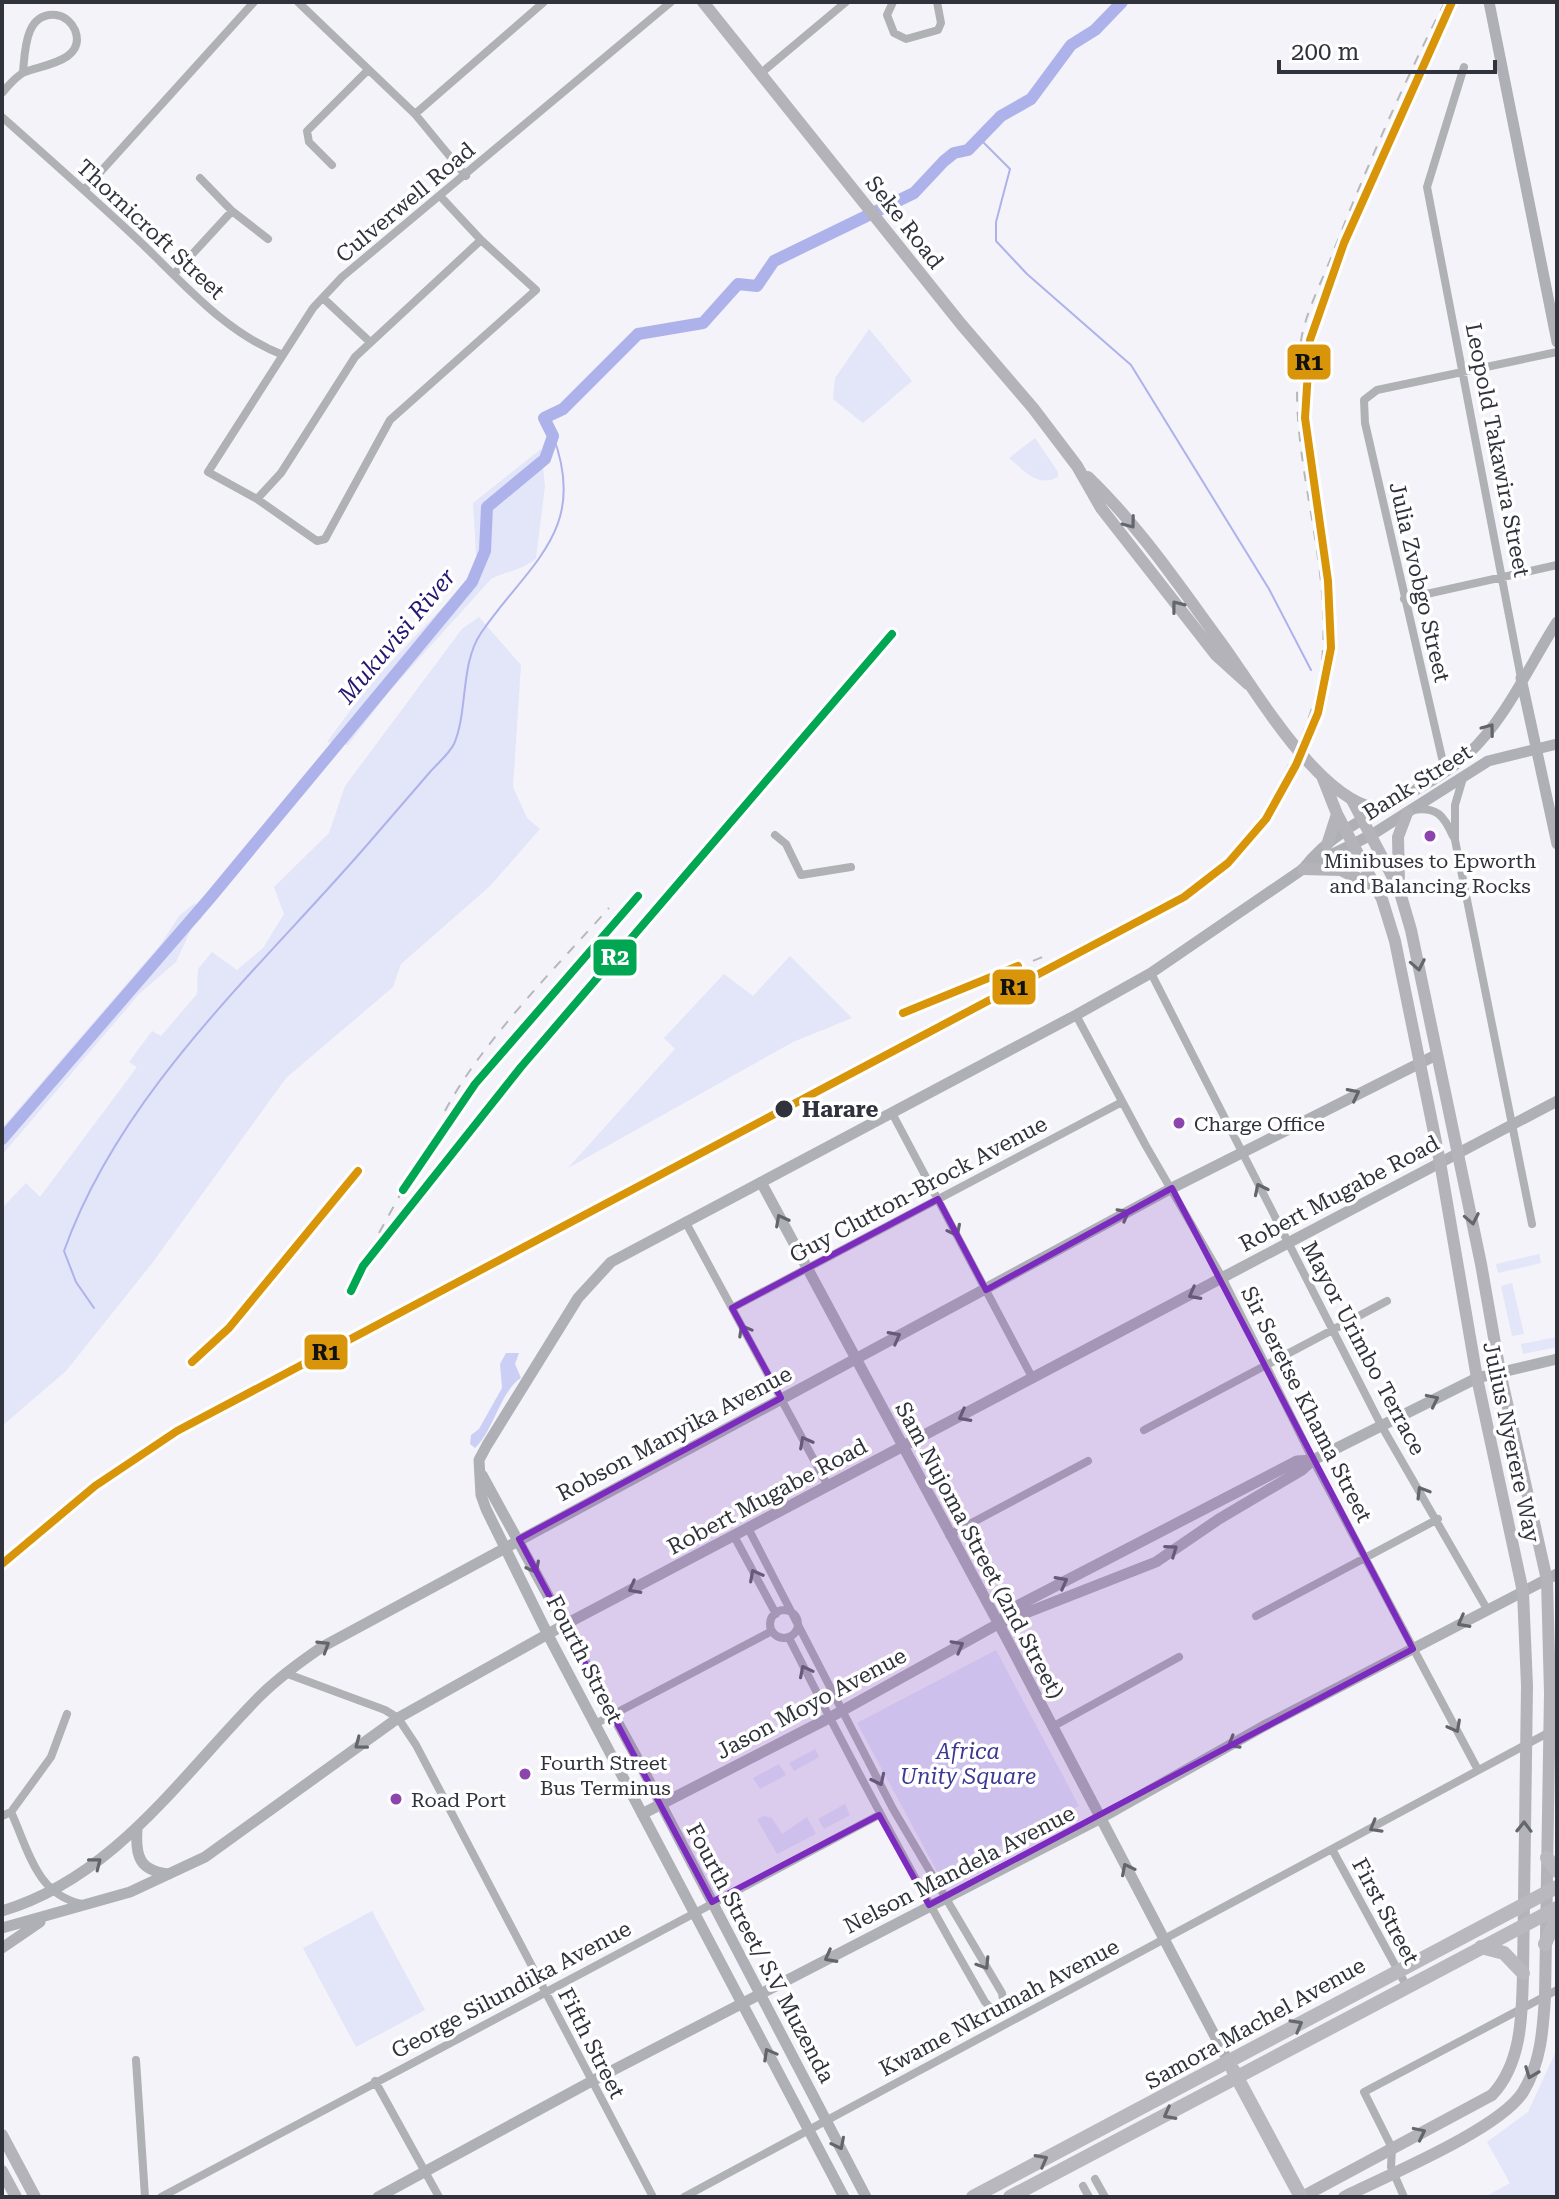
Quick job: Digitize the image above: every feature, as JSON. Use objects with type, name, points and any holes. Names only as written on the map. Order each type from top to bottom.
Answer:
[{"type":"highway","points":[[1547,1858],[1557,1871]]},
{"type":"highway","name":"Samora Machel Avenue","points":[[973,2197],[1552,1890]]},
{"type":"highway","points":[[1545,1944],[1553,1913]]},
{"type":"highway","name":"Samora Machel Avenue","points":[[1010,2197],[1521,1925],[1553,1913]]},
{"type":"highway","points":[[1481,1947],[1504,1953],[1523,1973]]},
{"type":"highway","points":[[1229,2063],[1302,2197]]},
{"type":"main road","name":"Seke Road","points":[[703,2],[1077,466],[1101,508],[1216,655],[1248,684],[1322,776]]},
{"type":"main road","points":[[1489,2],[1557,342]]},
{"type":"main road","points":[[482,1475],[479,1460],[487,1445],[587,1285],[611,1262],[1151,973],[1303,869],[1327,845],[1468,754],[1492,727],[1557,622]]},
{"type":"main road","name":"Leopold Takawira Street","points":[[1521,678],[1557,844]]},
{"type":"main road","name":"Bank Street","points":[[1303,869],[1373,834],[1488,761],[1557,744]]},
{"type":"main road","points":[[1322,776],[1352,800],[1370,809],[1384,809]]},
{"type":"main road","name":"Julius Nyerere Way","points":[[1302,2197],[1478,2104],[1505,2081],[1513,2064],[1522,2009],[1523,1973],[1523,1592],[1477,1378],[1440,1162],[1395,941],[1387,912],[1337,814],[1322,776]]},
{"type":"main road","name":"Julius Nyerere Way","points":[[1352,800],[1373,834],[1399,889],[1411,930],[1459,1152],[1500,1372],[1552,1577],[1553,1731],[1547,1858],[1553,1913]]},
{"type":"main road","points":[[1399,889],[1398,837],[1410,811]]},
{"type":"main road","points":[[1327,845],[1337,814]]},
{"type":"main road","points":[[1303,869],[1341,870],[1375,887]]},
{"type":"main road","name":"Robson Manyika Avenue","points":[[2,1911],[52,1893],[94,1866],[137,1829],[261,1695],[285,1673],[322,1647],[1241,1151],[1418,1061],[1436,1055]]},
{"type":"main road","name":"Robert Mugabe Road","points":[[2,1928],[47,1918],[170,1874],[251,1826],[398,1718],[564,1625],[1557,1101]]},
{"type":"main road","name":"Sam Nujoma Street (2nd Street)","points":[[761,1182],[1229,2063]]},
{"type":"main road","name":"Jason Moyo Avenue","points":[[642,1814],[845,1710],[998,1624],[1156,1562],[1313,1460],[1381,1425],[1477,1378],[1557,1359]]},
{"type":"main road","name":"Jason Moyo Avenue","points":[[998,1624],[1013,1608],[1147,1537],[1297,1461],[1313,1460]]},
{"type":"main road","name":"Fourth Street/ S.V Muzenda","points":[[482,1475],[613,1714],[866,2197]]},
{"type":"main road","name":"Fourth Street","points":[[482,1475],[481,1495],[548,1635],[742,2004],[811,2128],[844,2197]]},
{"type":"main road","name":"Nelson Mandela Avenue","points":[[378,2197],[592,2081],[1101,1818],[1264,1726],[1552,1577]]},
{"type":"main road","points":[[137,1829],[137,1852],[142,1866],[148,1871],[170,1874]]},
{"type":"main road","points":[[2,1948],[47,1918]]},
{"type":"main road","points":[[1344,2197],[1485,2124],[1515,2101],[1536,2061],[1551,1994],[1545,1944]]},
{"type":"main road","points":[[2,2137],[35,2197]]},
{"type":"main road","points":[[2,2171],[16,2197]]},
{"type":"street","points":[[85,189],[254,2]]},
{"type":"street","points":[[298,2],[415,114],[466,176]]},
{"type":"street","points":[[415,114],[544,2]]},
{"type":"street","points":[[760,74],[846,2]]},
{"type":"street","points":[[893,2],[887,15],[894,33],[906,39],[938,30],[941,23],[937,2]]},
{"type":"street","name":"Culverwell Road","points":[[257,499],[208,472],[323,298],[342,277],[669,3]]},
{"type":"street","points":[[2,93],[23,72],[51,67],[73,49],[76,35],[70,22],[58,15],[49,16],[33,25],[25,46],[23,72]]},
{"type":"street","name":"Leopold Takawira Street","points":[[1464,67],[1427,187],[1521,678]]},
{"type":"street","points":[[332,165],[309,142],[307,131],[367,71]]},
{"type":"street","name":"Thornicroft Street","points":[[2,117],[85,189],[226,323],[257,344],[283,355]]},
{"type":"street","points":[[200,178],[232,211],[268,239]]},
{"type":"street","points":[[441,197],[481,240],[536,290],[390,420],[325,539],[317,541],[307,537],[257,499],[281,473],[355,357],[481,240]]},
{"type":"street","points":[[174,274],[232,211]]},
{"type":"street","points":[[323,298],[370,342]]},
{"type":"street","points":[[1462,373],[1557,352]]},
{"type":"street","name":"Julia Zvobgo Street","points":[[1445,771],[1365,423],[1364,400],[1377,390],[1462,373]]},
{"type":"street","points":[[1404,599],[1557,565]]},
{"type":"street","points":[[1463,778],[1455,805],[1455,840],[1532,1224]]},
{"type":"street","points":[[1410,811],[1432,809],[1440,814],[1455,840]]},
{"type":"street","points":[[775,835],[786,844],[801,875],[851,867]]},
{"type":"street","name":"Mayor Urimbo Terrace","points":[[1151,973],[1381,1425],[1438,1519],[1487,1609]]},
{"type":"street","name":"Sir Seretse Khama Street","points":[[1076,1015],[1223,1279],[1313,1460],[1478,1770]]},
{"type":"street","name":"Guy Clutton-Brock Avenue","points":[[732,1308],[1122,1102]]},
{"type":"street","points":[[892,1113],[1033,1379]]},
{"type":"street","points":[[685,1221],[828,1486]]},
{"type":"street","points":[[1144,1430],[1387,1301]]},
{"type":"street","points":[[949,1535],[1088,1461]]},
{"type":"street","points":[[1256,1616],[1438,1519]]},
{"type":"street","points":[[748,1528],[845,1710],[893,1809],[1002,1993],[1004,2005],[1000,2008],[992,2009],[985,2002],[929,1905],[879,1815],[789,1638]]},
{"type":"street","points":[[734,1536],[776,1614]]},
{"type":"street","points":[[785,1611],[797,1618],[796,1632],[789,1638],[779,1637],[772,1631],[771,1622],[776,1614],[785,1611]]},
{"type":"street","points":[[595,1724],[772,1631]]},
{"type":"street","points":[[1052,1727],[1179,1657]]},
{"type":"street","points":[[285,1673],[385,1710],[398,1718]]},
{"type":"street","points":[[67,1714],[51,1757],[7,1814],[52,1893],[87,1905]]},
{"type":"street","name":"Fifth Street","points":[[398,1718],[416,1745],[653,2197]]},
{"type":"street","name":"Kwame Nkrumah Avenue","points":[[684,2197],[1553,1731]]},
{"type":"street","name":"George Silundika Avenue","points":[[161,2197],[879,1815]]},
{"type":"street","name":"First Street","points":[[1333,1851],[1407,1987]]},
{"type":"street","points":[[1404,2197],[1393,2173],[1392,2148],[1364,2092],[1551,1994]]},
{"type":"street","points":[[136,2060],[145,2197]]},
{"type":"street","points":[[375,2081],[439,2197]]},
{"type":"street","points":[[1095,2179],[1105,2197]]},
{"type":"street","points":[[1083,2186],[1089,2197]]},
{"type":"highlighted area","points":[[1172,1188],[1413,1649],[929,1905],[879,1815],[712,1902],[519,1539],[781,1398],[732,1308],[938,1199],[986,1290]]},
{"type":"green space","points":[[869,329],[912,381],[863,423],[833,399],[835,378]]},
{"type":"green space","points":[[1035,438],[1058,472],[1058,477],[1037,479],[1009,458]]},
{"type":"green space","points":[[541,449],[545,486],[536,558],[491,579],[387,694],[348,745],[327,742],[369,685],[477,571],[473,503]]},
{"type":"green space","points":[[479,617],[521,665],[513,787],[527,818],[540,829],[490,886],[401,964],[393,987],[286,1078],[153,1262],[66,1371],[2,1426],[2,1208],[26,1183],[40,1197],[137,1067],[129,1062],[152,1031],[161,1036],[197,994],[198,969],[212,952],[237,970],[263,948],[284,914],[274,887],[329,833],[345,786],[462,629]]},
{"type":"green space","points":[[195,903],[202,918],[192,927],[176,962],[139,994],[2,1155],[2,1128],[161,944],[179,916]]},
{"type":"green space","points":[[790,956],[852,1018],[793,1042],[568,1168],[675,1049],[664,1038],[724,974],[753,996]]},
{"type":"green space","points":[[1539,1254],[1541,1263],[1498,1273],[1496,1264]]},
{"type":"green space","points":[[1512,1283],[1524,1334],[1512,1336],[1501,1286]]},
{"type":"green space","points":[[1557,1337],[1557,1347],[1523,1354],[1521,1344]]},
{"type":"green space","name":"Africa Unity Square","points":[[996,1650],[1079,1806],[940,1877],[857,1723]]},
{"type":"green space","points":[[815,1749],[819,1757],[794,1771],[789,1763]]},
{"type":"green space","points":[[779,1764],[786,1775],[760,1789],[753,1778]]},
{"type":"green space","points":[[845,1804],[850,1815],[824,1829],[818,1819]]},
{"type":"green space","points":[[764,1816],[772,1818],[782,1834],[807,1817],[816,1834],[777,1854],[757,1819]]},
{"type":"green space","points":[[372,1911],[425,2010],[356,2047],[303,1948]]},
{"type":"green space","points":[[1557,2049],[1557,2197],[1485,2197],[1510,2183],[1487,2142],[1528,2112]]},
{"type":"shaded area","points":[[506,1353],[519,1353],[515,1364],[521,1378],[508,1392],[475,1448],[470,1444],[471,1435],[479,1429],[502,1388],[500,1364]]},
{"type":"waterway","name":"Mukuvisi River","points":[[2,1139],[210,898],[472,582],[485,551],[487,507],[545,459],[553,436],[544,418],[563,409],[638,334],[703,323],[738,284],[757,286],[774,261],[914,193],[944,161],[954,153],[968,150],[1001,116],[1031,99],[1071,45],[1095,30],[1122,2]]},
{"type":"waterway","points":[[981,140],[1010,169],[996,222],[996,241],[1027,274],[1131,365],[1269,589],[1311,670]]},
{"type":"waterway","points":[[94,1308],[76,1282],[64,1251],[89,1193],[120,1138],[156,1085],[196,1035],[452,748],[461,718],[474,645],[534,565],[558,522],[564,497],[562,469],[553,436]]},
{"type":"railway","points":[[389,1319],[417,1299],[1180,893],[1241,841],[1275,792],[1299,742],[1311,712],[1322,664],[1323,608],[1298,414],[1297,374],[1302,335],[1312,303],[1373,156],[1445,2]]},
{"type":"railway","points":[[351,1291],[363,1266],[521,1067],[892,634]]},
{"type":"railway","points":[[379,1233],[417,1164],[475,1084],[638,896]]},
{"type":"railway","points":[[445,1111],[460,1085],[499,1033],[609,908]]},
{"type":"railway","points":[[903,1013],[1045,956]]},
{"type":"railway","points":[[192,1362],[229,1328],[358,1171]]},
{"type":"transit line","name":"R1","points":[[2,1564],[95,1486],[177,1431],[1184,897],[1228,863],[1266,819],[1296,765],[1318,713],[1331,648],[1328,581],[1305,418],[1310,340],[1344,243],[1452,2]]},
{"type":"transit line","name":"R2","points":[[351,1291],[363,1266],[521,1067],[892,634]]},
{"type":"transit line","name":"R2","points":[[403,1190],[475,1084],[638,896]]},
{"type":"transit line","name":"R1","points":[[903,1013],[1018,966]]},
{"type":"transit line","name":"R1","points":[[192,1362],[229,1328],[358,1171]]},
{"type":"place","name":"Minibuses to Epworth and Balancing Rocks","points":[[1430,836]]},
{"type":"place","name":"Harare","points":[[784,1109]]},
{"type":"place","name":"Charge Office","points":[[1179,1123]]},
{"type":"place","name":"Fourth Street Bus Terminus","points":[[525,1774]]},
{"type":"place","name":"Road Port","points":[[396,1799]]}]
